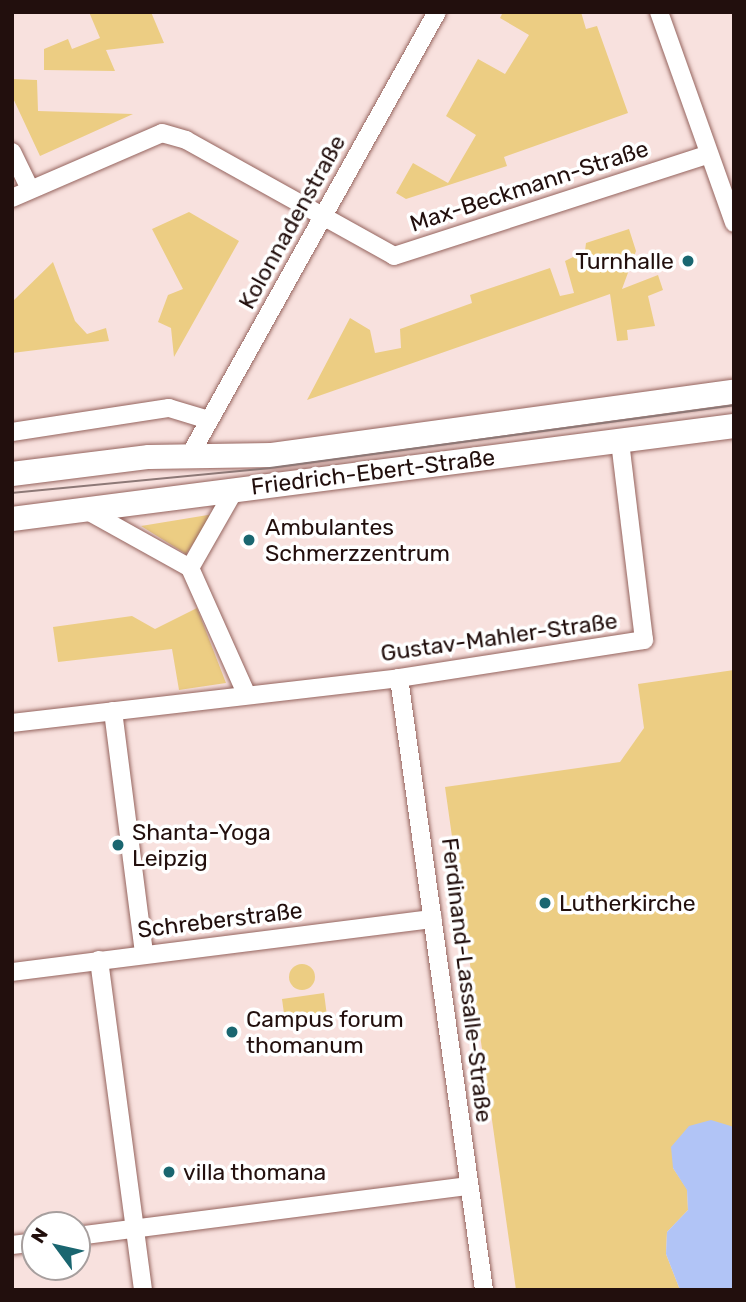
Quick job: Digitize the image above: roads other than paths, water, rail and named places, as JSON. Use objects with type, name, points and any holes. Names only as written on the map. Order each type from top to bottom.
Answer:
[{"type":"main road","name":"Friedrich-Ebert-Straße","points":[[12,474],[190,455],[272,455],[734,392]]},
{"type":"main road","name":"Friedrich-Ebert-Straße","points":[[12,519],[734,426]]},
{"type":"street","name":"Kolonnadenstraße","points":[[190,455],[437,12]]},
{"type":"street","points":[[659,12],[706,155],[734,223]]},
{"type":"street","name":"Max-Beckmann-Straße","points":[[30,189],[162,133],[394,256],[706,155]]},
{"type":"street","points":[[12,152],[30,189],[12,198]]},
{"type":"street","points":[[12,432],[169,408],[209,420]]},
{"type":"street","name":"Gustav-Mahler-Straße","points":[[12,723],[245,691],[399,677],[645,640],[620,442]]},
{"type":"street","points":[[190,568],[235,489]]},
{"type":"street","points":[[86,510],[190,568],[245,691]]},
{"type":"street","name":"Ferdinand-Lassalle-Straße","points":[[399,677],[484,1290]]},
{"type":"street","points":[[113,711],[144,954]]},
{"type":"street","name":"Schreberstraße","points":[[12,972],[433,919]]},
{"type":"street","points":[[99,960],[143,1290]]},
{"type":"street","points":[[91,1234],[469,1186]]},
{"type":"water","points":[[711,1120],[734,1127],[734,1290],[680,1290],[666,1254],[667,1232],[688,1210],[687,1190],[673,1168],[671,1147],[689,1126]]},
{"type":"tram line","points":[[12,493],[270,468],[734,405]]},
{"type":"place","name":"Turnhalle","points":[[688,261]]},
{"type":"place","name":"Ambulantes Schmerzzentrum","points":[[249,540]]},
{"type":"place","name":"Shanta-Yoga Leipzig","points":[[118,845]]},
{"type":"place","name":"Lutherkirche","points":[[545,903]]},
{"type":"place","name":"Campus forum thomanum","points":[[232,1032]]},
{"type":"place","name":"villa thomana","points":[[169,1172]]}]
